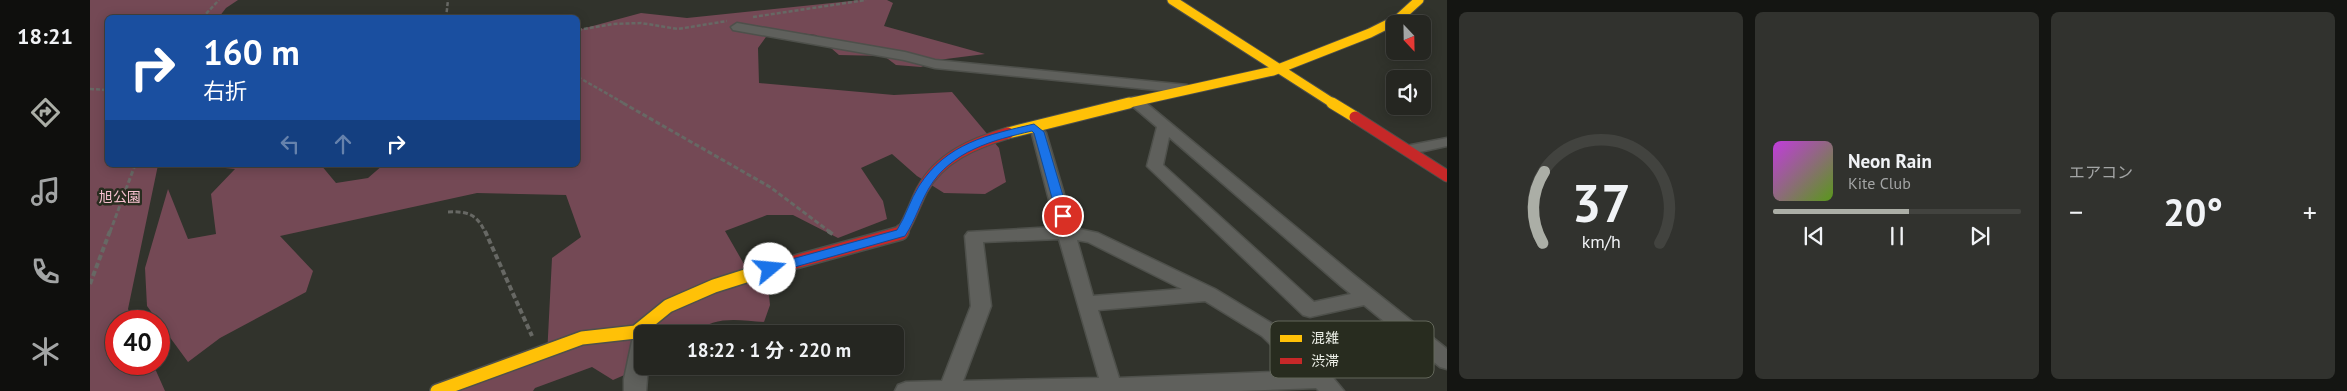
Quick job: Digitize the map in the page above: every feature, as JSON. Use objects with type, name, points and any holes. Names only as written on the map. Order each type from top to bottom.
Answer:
[{"type":"street","points":[[1172,0],[1447,176]]},
{"type":"street","points":[[651,325],[668,306],[714,286],[901,233],[911,218],[923,188],[937,168],[955,154],[1002,135],[1135,101],[1187,89],[1230,82],[1280,68],[1370,33],[1398,19],[1419,0]]},
{"type":"street","points":[[737,22],[905,56],[935,64],[989,68],[1050,77],[1187,89]]},
{"type":"street","points":[[1135,101],[1396,321]]},
{"type":"street","points":[[1164,126],[1155,166],[1310,310],[1367,298]]},
{"type":"street","points":[[1034,127],[1039,132],[1086,304],[1112,389]]},
{"type":"street","points":[[1406,150],[1447,142]]},
{"type":"street","points":[[949,390],[981,306],[974,236],[1068,233],[1092,237],[1208,294],[1270,332]]},
{"type":"street","points":[[1086,304],[1208,294]]},
{"type":"street","points":[[437,391],[582,338],[634,337]]},
{"type":"street","points":[[1434,352],[1447,362]]},
{"type":"street","points":[[635,375],[635,391]]},
{"type":"street","points":[[906,391],[1328,385]]},
{"type":"path","points":[[205,15],[219,0]]},
{"type":"path","points":[[445,15],[448,0]]},
{"type":"path","points":[[580,30],[613,24],[641,23],[678,29],[737,22],[866,0]]},
{"type":"path","points":[[580,78],[770,187],[848,248]]},
{"type":"path","points":[[90,89],[105,90]]},
{"type":"path","points":[[90,284],[133,167]]},
{"type":"path","points":[[448,212],[468,212],[473,214],[481,223],[540,353]]},
{"type":"green space","name":"旭公園","points":[[90,0],[238,0],[226,8],[221,15],[105,15],[105,167],[158,167],[128,310],[105,310],[105,375],[158,375],[165,391],[90,391]]},
{"type":"green space","points":[[861,0],[887,0],[893,3],[884,26],[985,54],[938,60],[921,67],[896,65],[884,56],[839,55],[816,35],[771,30],[758,48],[759,83],[894,95],[952,92],[999,148],[1006,182],[985,194],[944,193],[917,176],[892,154],[861,168],[883,201],[887,219],[838,238],[793,215],[767,215],[725,231],[748,271],[767,277],[770,305],[764,322],[727,320],[708,325],[634,325],[634,371],[613,380],[592,367],[535,388],[533,391],[455,391],[547,356],[552,258],[581,237],[566,195],[477,193],[280,236],[313,271],[306,292],[220,338],[188,362],[170,337],[170,310],[150,310],[147,306],[145,268],[168,189],[188,239],[216,234],[211,194],[235,169],[215,167],[323,167],[336,183],[368,178],[381,167],[580,167],[580,29],[641,13],[687,18]]},
{"type":"traffic: slow","points":[[1172,0],[1355,117]]},
{"type":"traffic: slow","points":[[1008,133],[1135,101],[1273,71],[1370,33],[1398,19],[1419,0]]},
{"type":"traffic: slow","points":[[437,391],[582,338],[636,332],[668,306],[714,286],[755,273]]},
{"type":"traffic: jam","points":[[1355,117],[1447,176]]},
{"type":"traffic: jam","points":[[755,273],[901,233],[923,188],[939,167],[959,152],[971,146],[1008,133]]},
{"type":"route","points":[[770,269],[901,233],[911,218],[923,188],[937,168],[955,154],[975,144],[1034,127],[1039,132],[1063,216]]}]
